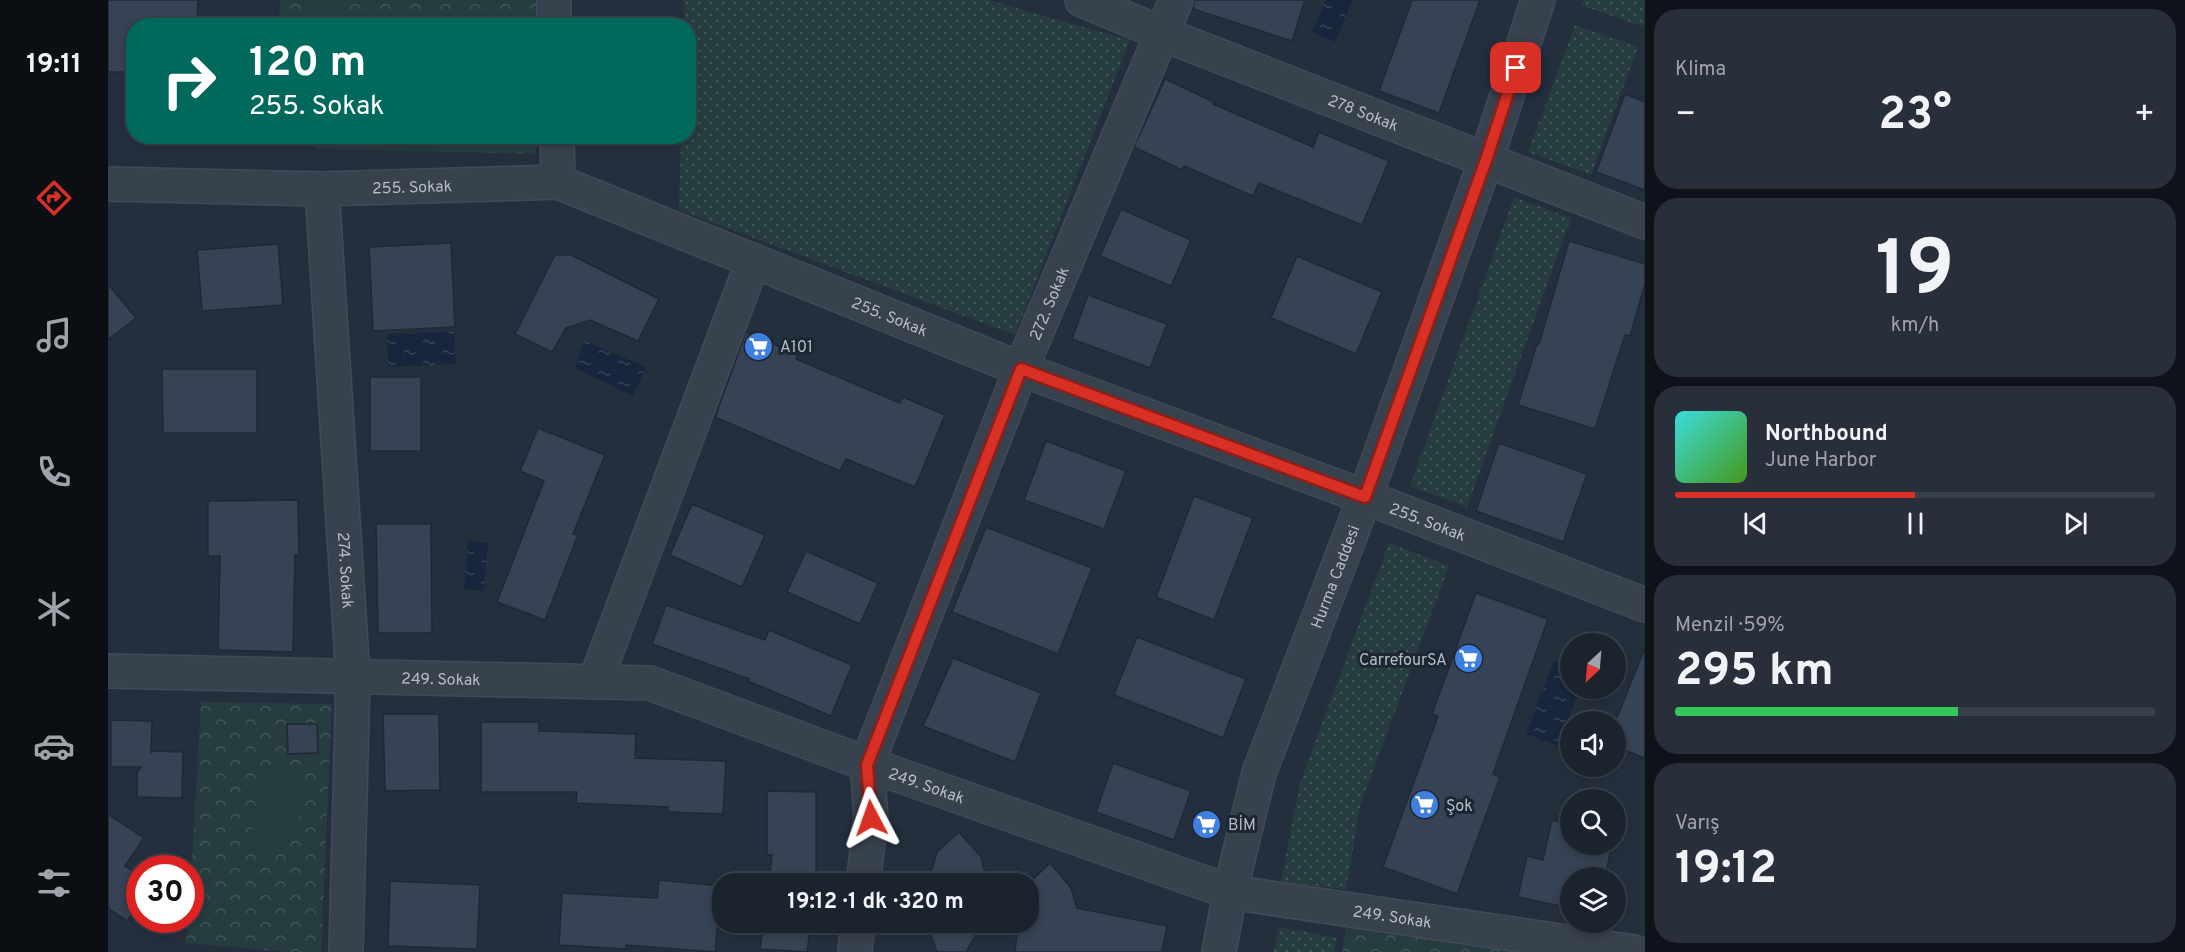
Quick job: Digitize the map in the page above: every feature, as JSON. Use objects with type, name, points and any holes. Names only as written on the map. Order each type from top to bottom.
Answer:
[{"type":"street","points":[[554,0],[554,18]]},
{"type":"street","name":"278 Sokak","points":[[1082,0],[1163,34],[1645,222]]},
{"type":"street","name":"272. Sokak","points":[[864,873],[871,818],[867,765],[1021,369],[1176,0]]},
{"type":"street","name":"Hurma Caddesi","points":[[1219,952],[1230,892],[1259,773],[1365,497],[1486,160],[1538,0]]},
{"type":"street","points":[[557,144],[558,182]]},
{"type":"street","name":"255. Sokak","points":[[108,184],[322,189],[558,182],[1021,369],[1365,497],[1645,605]]},
{"type":"street","name":"274. Sokak","points":[[322,189],[353,677],[346,952]]},
{"type":"street","points":[[595,682],[753,261]]},
{"type":"street","name":"249. Sokak","points":[[108,671],[650,683],[867,765],[1230,892],[1570,948],[1634,952]]},
{"type":"street","points":[[855,952],[857,933]]},
{"type":"green space","points":[[280,0],[539,0],[539,18],[279,18]]},
{"type":"green space","points":[[307,0],[342,0],[341,18],[306,18]]},
{"type":"green space","points":[[684,0],[988,0],[1130,40],[1015,335],[679,210],[681,144],[696,144],[696,18],[684,18]]},
{"type":"green space","points":[[1583,0],[1645,0],[1644,27],[1581,5]]},
{"type":"green space","points":[[1575,25],[1638,47],[1591,175],[1528,152]]},
{"type":"green space","points":[[315,144],[536,144],[536,154],[315,149]]},
{"type":"green space","points":[[1514,197],[1571,218],[1467,507],[1410,486]]},
{"type":"green space","points":[[1389,543],[1449,566],[1360,806],[1346,889],[1281,882],[1300,783]]},
{"type":"green space","points":[[201,702],[332,704],[321,952],[289,952],[186,943],[187,933],[204,933],[204,855],[192,855]]},
{"type":"green space","points":[[270,765],[291,770],[304,795],[293,838],[284,851],[257,846],[252,834],[260,779]]},
{"type":"green space","points":[[1347,922],[1532,952],[1342,952]]},
{"type":"green space","points":[[1279,927],[1337,938],[1334,952],[1274,952]]},
{"type":"water","points":[[1326,0],[1353,0],[1335,42],[1312,32]]},
{"type":"water","points":[[454,332],[456,364],[388,367],[387,334]]},
{"type":"water","points":[[584,341],[646,367],[633,396],[575,368]]},
{"type":"water","points":[[468,541],[488,543],[484,591],[464,589]]},
{"type":"water","points":[[1554,660],[1560,662],[1560,699],[1576,699],[1572,711],[1560,711],[1558,746],[1526,734]]},
{"type":"building","points":[[108,0],[198,0],[197,18],[126,18],[126,72],[108,72]]},
{"type":"building","points":[[1194,0],[1305,0],[1292,41],[1193,9]]},
{"type":"building","points":[[1412,0],[1480,0],[1439,113],[1379,91]]},
{"type":"building","points":[[1165,79],[1214,102],[1213,104],[1313,147],[1319,132],[1389,161],[1362,225],[1259,183],[1253,196],[1184,166],[1182,170],[1134,147]]},
{"type":"building","points":[[1625,94],[1645,102],[1645,190],[1596,172]]},
{"type":"building","points":[[1121,209],[1191,240],[1171,286],[1100,256]]},
{"type":"building","points":[[1569,241],[1645,264],[1645,284],[1630,336],[1625,335],[1595,429],[1518,405],[1537,344],[1539,344]]},
{"type":"building","points":[[451,243],[455,327],[373,331],[369,247]]},
{"type":"building","points":[[278,244],[283,305],[202,311],[197,250]]},
{"type":"building","points":[[555,255],[571,255],[659,299],[638,341],[590,320],[566,328],[552,352],[515,334]]},
{"type":"building","points":[[1297,256],[1382,292],[1356,354],[1271,318]]},
{"type":"building","points":[[108,284],[136,318],[108,340]]},
{"type":"building","points":[[1088,295],[1167,324],[1150,368],[1072,339]]},
{"type":"building","points":[[746,332],[798,355],[796,359],[900,403],[903,397],[945,415],[915,487],[846,459],[840,471],[715,417]]},
{"type":"building","points":[[162,369],[257,369],[257,433],[163,433]]},
{"type":"building","points":[[370,377],[421,377],[421,451],[370,451]]},
{"type":"building","points":[[538,428],[605,455],[573,534],[578,535],[545,620],[497,602],[544,481],[520,471]]},
{"type":"building","points":[[1046,441],[1126,471],[1104,529],[1024,500]]},
{"type":"building","points":[[1499,443],[1587,474],[1563,542],[1476,511]]},
{"type":"building","points":[[1194,496],[1253,518],[1214,620],[1156,597]]},
{"type":"building","points":[[298,500],[299,555],[295,555],[293,652],[218,650],[220,556],[208,556],[208,501]]},
{"type":"building","points":[[692,504],[765,535],[742,587],[670,555]]},
{"type":"building","points":[[376,524],[431,524],[432,633],[378,633]]},
{"type":"building","points":[[986,527],[1092,568],[1058,654],[952,612]]},
{"type":"building","points":[[806,551],[878,583],[860,624],[787,592]]},
{"type":"building","points":[[1476,593],[1548,619],[1493,774],[1500,777],[1457,894],[1383,867],[1438,716],[1432,714]]},
{"type":"building","points":[[666,605],[765,640],[769,630],[852,665],[831,716],[748,681],[749,679],[652,644]]},
{"type":"building","points":[[1137,637],[1246,679],[1223,738],[1114,695]]},
{"type":"building","points":[[1645,650],[1645,758],[1626,751],[1626,711],[1620,711]]},
{"type":"building","points":[[953,658],[1041,693],[1015,762],[923,726]]},
{"type":"building","points":[[383,714],[439,714],[440,790],[385,791]]},
{"type":"building","points":[[111,720],[152,721],[151,753],[152,751],[183,752],[182,798],[137,797],[137,773],[141,767],[111,767]]},
{"type":"building","points":[[481,722],[539,722],[539,731],[636,734],[635,758],[726,761],[723,814],[668,812],[668,807],[576,803],[577,792],[481,792]]},
{"type":"building","points":[[287,724],[317,724],[318,753],[288,754]]},
{"type":"building","points":[[1113,763],[1191,791],[1174,840],[1096,812]]},
{"type":"building","points":[[767,791],[816,792],[816,873],[770,873],[772,855],[767,855]]},
{"type":"building","points":[[108,814],[144,838],[132,855],[126,855],[126,920],[108,908]]},
{"type":"building","points":[[1552,820],[1560,822],[1560,855],[1610,855],[1607,867],[1560,867],[1560,906],[1518,897],[1527,856],[1543,860]]},
{"type":"building","points":[[959,832],[981,857],[985,873],[931,873],[937,852]]},
{"type":"building","points":[[1050,863],[1071,888],[1077,908],[1167,926],[1162,952],[1015,952],[1017,933],[1039,933],[1039,874]]},
{"type":"building","points":[[659,880],[712,885],[712,933],[717,933],[715,952],[626,945],[626,949],[559,945],[562,893],[657,898]]},
{"type":"building","points":[[390,881],[480,885],[477,949],[388,946]]},
{"type":"building","points":[[762,933],[810,933],[807,952],[760,949]]},
{"type":"building","points":[[930,933],[977,933],[966,952],[937,952]]},
{"type":"place","name":"A101","points":[[759,346]]},
{"type":"place","name":"CarrefourSA","points":[[1468,659]]},
{"type":"place","name":"Şok","points":[[1425,805]]},
{"type":"place","name":"BİM","points":[[1207,824]]},
{"type":"route","points":[[871,818],[867,765],[1021,369],[1365,497],[1486,160],[1516,68]]}]
